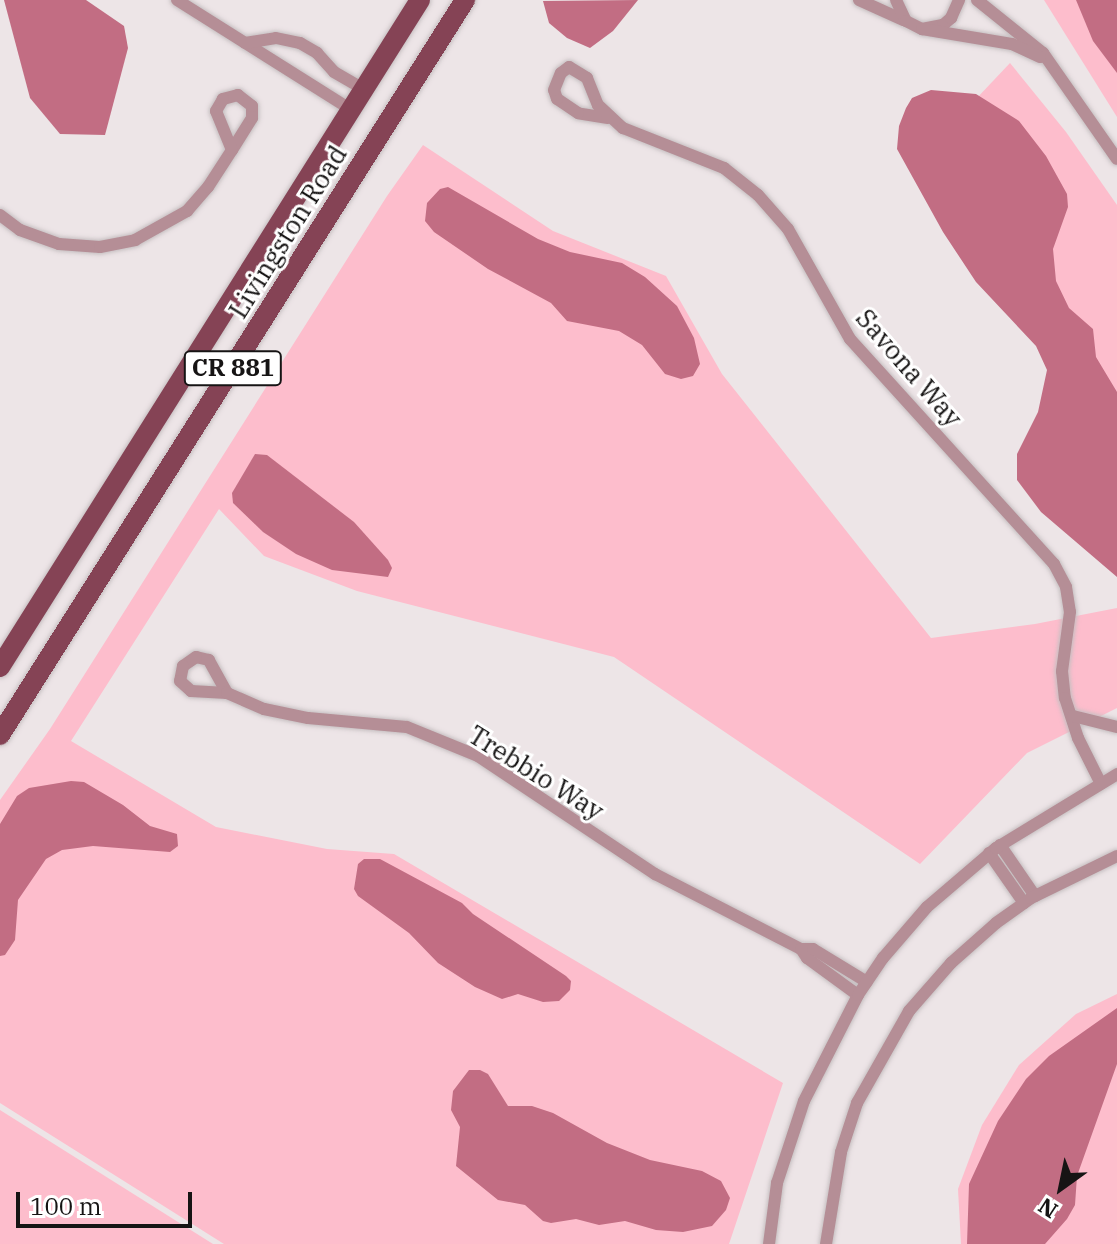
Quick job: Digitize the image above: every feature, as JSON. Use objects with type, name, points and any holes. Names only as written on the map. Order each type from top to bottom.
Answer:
[{"type":"main road","name":"Livingston Road","points":[[0,667],[420,0]]},
{"type":"main road","name":"Livingston Road","points":[[0,735],[465,0]]},
{"type":"street","points":[[177,0],[350,109]]},
{"type":"street","points":[[859,0],[922,29],[1012,44],[1053,65]]},
{"type":"street","points":[[896,0],[906,21]]},
{"type":"street","points":[[922,29],[943,25],[951,18],[959,0]]},
{"type":"street","points":[[977,0],[1028,40],[1053,65],[1117,159]]},
{"type":"street","points":[[245,43],[276,38],[300,43],[317,53],[334,72],[363,89]]},
{"type":"street","name":"Savona Way","points":[[608,118],[578,113],[557,99],[554,90],[561,73],[569,67],[587,78],[598,105],[608,118],[623,128],[724,168],[758,195],[788,229],[850,339],[1054,564],[1066,587],[1070,612],[1062,671],[1065,698],[1073,716],[1075,731],[1101,784]]},
{"type":"street","points":[[0,215],[20,230],[59,244],[100,247],[135,240],[187,211],[208,187],[232,150]]},
{"type":"street","name":"Trebbio Way","points":[[227,693],[264,709],[308,718],[407,727],[478,756],[655,874],[801,949],[813,949],[867,982]]},
{"type":"street","points":[[1073,716],[1117,727]]},
{"type":"street","points":[[769,1244],[777,1183],[790,1138],[811,1087],[867,982],[927,907],[994,849],[1117,774]]},
{"type":"street","points":[[994,849],[1030,900]]},
{"type":"street","points":[[826,1244],[841,1152],[857,1103],[909,1011],[951,963],[1030,900],[1117,856]]},
{"type":"street","name":"Trebbio Way","points":[[801,949],[807,958],[858,995]]},
{"type":"shaded area","points":[[4,0],[86,0],[124,26],[128,48],[105,135],[60,134],[30,98]]},
{"type":"shaded area","points":[[638,0],[613,31],[590,48],[567,38],[549,23],[543,1]]},
{"type":"shaded area","points":[[1044,0],[1108,0],[1117,16],[1117,117]]},
{"type":"shaded area","points":[[1076,0],[1117,0],[1117,73],[1093,41]]},
{"type":"shaded area","points":[[1010,63],[1066,132],[1117,205],[1117,416],[958,118]]},
{"type":"shaded area","points":[[931,90],[976,94],[1019,121],[1046,156],[1067,194],[1068,207],[1053,249],[1056,281],[1069,308],[1093,329],[1096,357],[1117,392],[1117,577],[1041,512],[1017,480],[1017,454],[1038,412],[1047,370],[1036,346],[976,282],[943,232],[897,149],[899,126],[906,108],[912,98]]},
{"type":"shaded area","points":[[423,145],[553,231],[666,276],[722,374],[931,638],[1035,624],[1117,608],[1117,708],[1027,753],[920,864],[614,657],[357,591],[264,556],[219,509],[71,741],[216,827],[327,849],[394,854],[783,1083],[729,1244],[224,1244],[0,1103],[0,800],[50,729],[387,196]]},
{"type":"shaded area","points":[[448,187],[538,239],[570,252],[622,263],[645,277],[677,306],[694,338],[700,364],[693,376],[681,379],[665,374],[642,345],[619,331],[567,321],[551,303],[488,269],[434,232],[425,221],[427,203],[440,189]]},
{"type":"shaded area","points":[[255,454],[267,455],[354,522],[388,560],[392,568],[388,577],[332,570],[296,554],[263,532],[233,503],[232,493]]},
{"type":"shaded area","points":[[71,781],[84,782],[123,805],[150,826],[177,834],[178,846],[170,852],[93,846],[62,850],[46,859],[18,900],[15,940],[5,955],[0,956],[0,824],[17,796],[29,788]]},
{"type":"shaded area","points":[[364,859],[380,859],[462,903],[473,914],[566,976],[571,981],[570,990],[559,1001],[543,1002],[518,994],[502,999],[475,987],[438,963],[409,933],[358,896],[354,889],[358,864]]},
{"type":"shaded area","points":[[1117,994],[1117,1244],[961,1244],[958,1189],[982,1125],[1019,1065],[1076,1014]]},
{"type":"shaded area","points":[[1117,1008],[1117,1064],[1077,1176],[1075,1205],[1067,1219],[1045,1244],[967,1244],[969,1184],[998,1121],[1026,1079],[1049,1056]]},
{"type":"shaded area","points":[[469,1070],[488,1074],[508,1106],[532,1106],[553,1113],[607,1143],[650,1160],[702,1171],[721,1181],[730,1198],[726,1210],[712,1226],[683,1232],[656,1230],[625,1221],[599,1225],[576,1219],[551,1223],[543,1221],[525,1205],[498,1200],[456,1166],[460,1127],[451,1110],[453,1091]]},
{"type":"shaded area","points":[[0,1110],[213,1244],[0,1244]]}]
